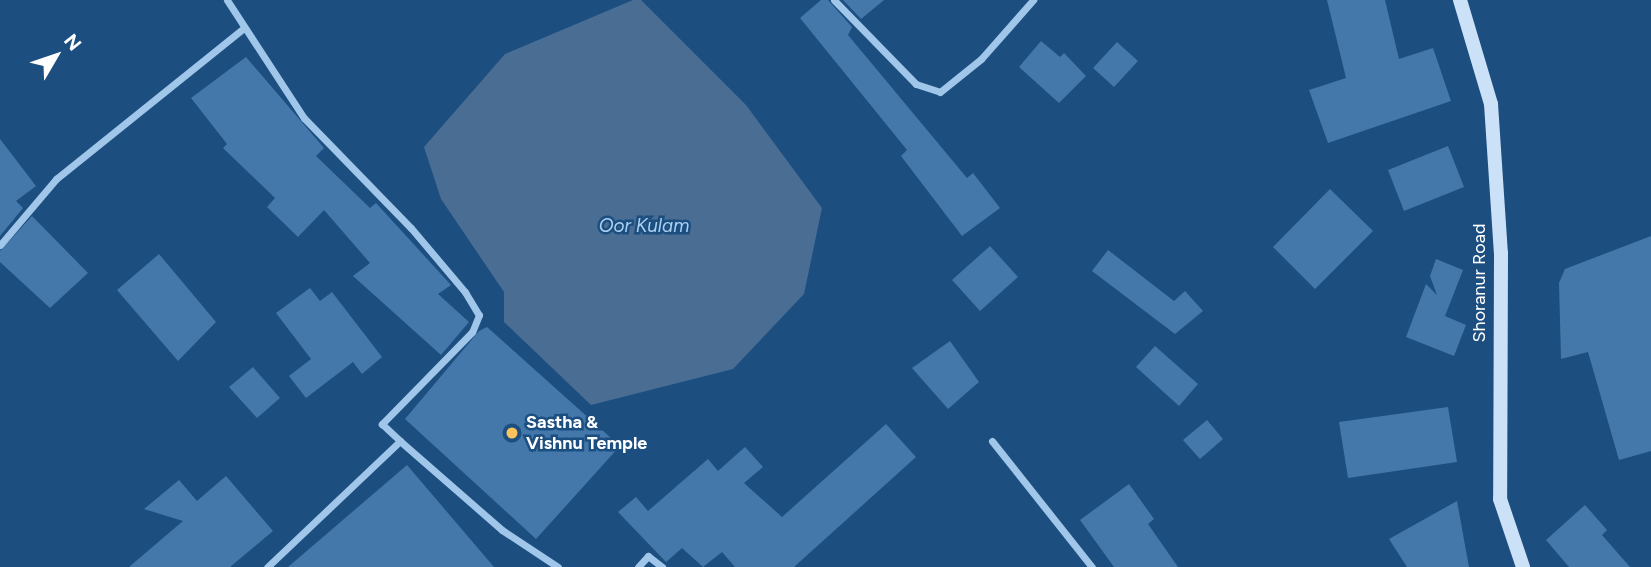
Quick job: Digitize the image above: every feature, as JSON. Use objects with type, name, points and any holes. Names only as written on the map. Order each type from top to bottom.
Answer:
[{"type":"main road","name":"Shoranur Road","points":[[1460,0],[1491,104],[1501,253],[1497,428],[1500,499],[1523,567]]},
{"type":"street","points":[[228,0],[244,29],[304,118],[411,228],[465,292],[478,315],[472,332],[382,424],[502,530],[558,567]]},
{"type":"street","points":[[834,0],[916,84],[940,92],[981,59],[1032,0]]},
{"type":"street","points":[[0,245],[56,179],[244,29]]},
{"type":"street","points":[[992,440],[1091,567]]},
{"type":"street","points":[[267,567],[400,441]]},
{"type":"street","points":[[638,567],[648,556],[662,567]]},
{"type":"water","name":"Oor Kulam","points":[[633,0],[641,0],[746,105],[822,208],[804,294],[733,369],[591,405],[504,322],[504,292],[441,199],[424,147],[505,54]]},
{"type":"building","points":[[821,0],[828,0],[852,27],[848,35],[967,178],[973,173],[1000,208],[962,236],[901,156],[907,150],[800,18]]},
{"type":"building","points":[[843,0],[884,0],[861,19]]},
{"type":"building","points":[[1327,0],[1385,0],[1399,59],[1433,48],[1451,101],[1328,143],[1309,90],[1346,78]]},
{"type":"building","points":[[1041,41],[1060,57],[1064,53],[1086,76],[1059,103],[1019,67]]},
{"type":"building","points":[[1117,42],[1138,61],[1114,87],[1093,68]]},
{"type":"building","points":[[246,57],[324,148],[316,156],[370,208],[376,203],[451,285],[438,294],[469,322],[441,355],[353,276],[370,263],[324,210],[298,237],[267,207],[275,198],[223,148],[227,144],[191,98]]},
{"type":"building","points":[[0,139],[36,186],[16,201],[23,208],[0,236]]},
{"type":"building","points":[[1448,146],[1464,187],[1404,211],[1388,170]]},
{"type":"building","points":[[1330,189],[1373,231],[1315,289],[1273,247]]},
{"type":"building","points":[[32,216],[88,273],[50,308],[0,262],[0,251]]},
{"type":"building","points":[[1651,236],[1651,451],[1619,460],[1588,352],[1561,359],[1559,283],[1565,269]]},
{"type":"building","points":[[990,246],[1018,277],[980,311],[952,280]]},
{"type":"building","points":[[1108,250],[1174,301],[1185,291],[1203,311],[1175,334],[1092,271]]},
{"type":"building","points":[[159,254],[216,322],[178,361],[117,290]]},
{"type":"building","points":[[1436,259],[1463,270],[1445,316],[1466,325],[1454,356],[1406,337],[1426,284],[1437,295],[1430,276]]},
{"type":"building","points":[[310,288],[320,301],[332,292],[382,357],[362,374],[353,362],[306,398],[289,376],[311,359],[276,313]]},
{"type":"building","name":"Sastha & Vishnu Temple","points":[[487,327],[620,446],[536,539],[405,419],[479,331]]},
{"type":"building","points":[[950,341],[979,382],[948,409],[912,368]]},
{"type":"building","points":[[1155,346],[1198,384],[1179,406],[1136,367]]},
{"type":"building","points":[[253,367],[280,398],[257,418],[229,387]]},
{"type":"building","points":[[1448,407],[1457,462],[1348,478],[1339,422]]},
{"type":"building","points":[[1207,420],[1223,439],[1200,459],[1183,440]]},
{"type":"building","points":[[886,424],[916,457],[794,567],[735,567],[722,552],[703,567],[682,548],[666,562],[618,512],[636,497],[648,511],[708,459],[718,471],[745,447],[763,467],[744,483],[782,517]]},
{"type":"building","points":[[407,465],[494,567],[288,567]]},
{"type":"building","points":[[226,476],[273,531],[230,567],[129,567],[183,521],[144,509],[179,480],[197,501]]},
{"type":"building","points":[[1129,484],[1154,519],[1148,524],[1178,567],[1114,567],[1080,520]]},
{"type":"building","points":[[1457,501],[1469,567],[1407,567],[1389,539]]},
{"type":"building","points":[[1585,505],[1607,530],[1602,535],[1630,567],[1569,567],[1546,540]]},
{"type":"place","name":"Sastha & Vishnu Temple","points":[[512,433]]}]
